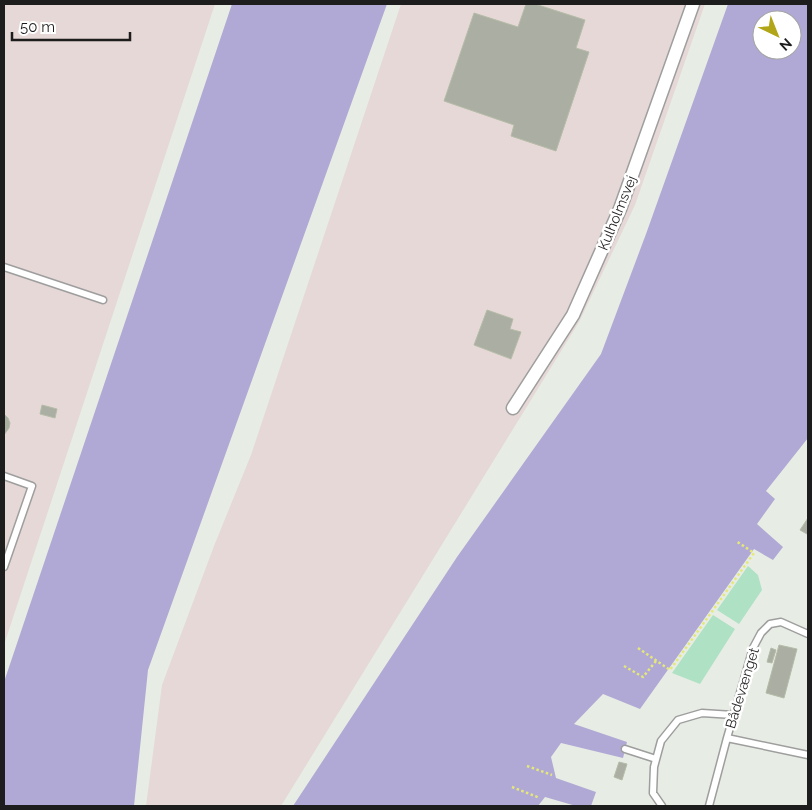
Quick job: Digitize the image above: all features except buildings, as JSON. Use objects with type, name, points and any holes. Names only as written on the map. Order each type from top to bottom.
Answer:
[{"type":"street","name":"Kulholmsvej","points":[[513,408],[573,315],[620,209],[693,4]]},
{"type":"lane","points":[[4,267],[103,300]]},
{"type":"lane","points":[[4,476],[32,486],[4,567]]},
{"type":"lane","name":"Bådevænget","points":[[709,806],[753,648],[761,632],[770,624],[780,622],[808,634]]},
{"type":"lane","points":[[662,806],[654,793],[654,767],[661,741],[678,720],[702,713],[733,716]]},
{"type":"lane","name":"Bådevænget","points":[[727,738],[808,755]]},
{"type":"lane","points":[[625,749],[656,759]]},
{"type":"path","points":[[638,648],[670,670],[754,553],[736,541]]},
{"type":"path","points":[[624,666],[643,677],[656,661]]},
{"type":"path","points":[[527,766],[552,775]]},
{"type":"path","points":[[512,787],[540,798]]},
{"type":"shaded area","points":[[4,4],[215,4],[4,645]]},
{"type":"shaded area","points":[[232,4],[387,4],[148,670],[134,806],[4,806],[4,682]]},
{"type":"shaded area","points":[[401,4],[705,4],[635,205],[579,322],[281,806],[146,806],[162,685],[214,546],[251,455]]},
{"type":"shaded area","points":[[728,4],[808,4],[808,438],[766,491],[775,499],[757,524],[783,547],[773,560],[754,549],[640,709],[603,694],[574,724],[627,742],[623,758],[561,743],[551,757],[556,778],[596,792],[591,806],[576,806],[545,797],[538,806],[293,806],[457,557],[601,354]]},
{"type":"green space","points":[[748,566],[758,575],[762,590],[739,624],[717,610]]},
{"type":"green space","points":[[713,615],[735,629],[700,684],[672,673]]}]
